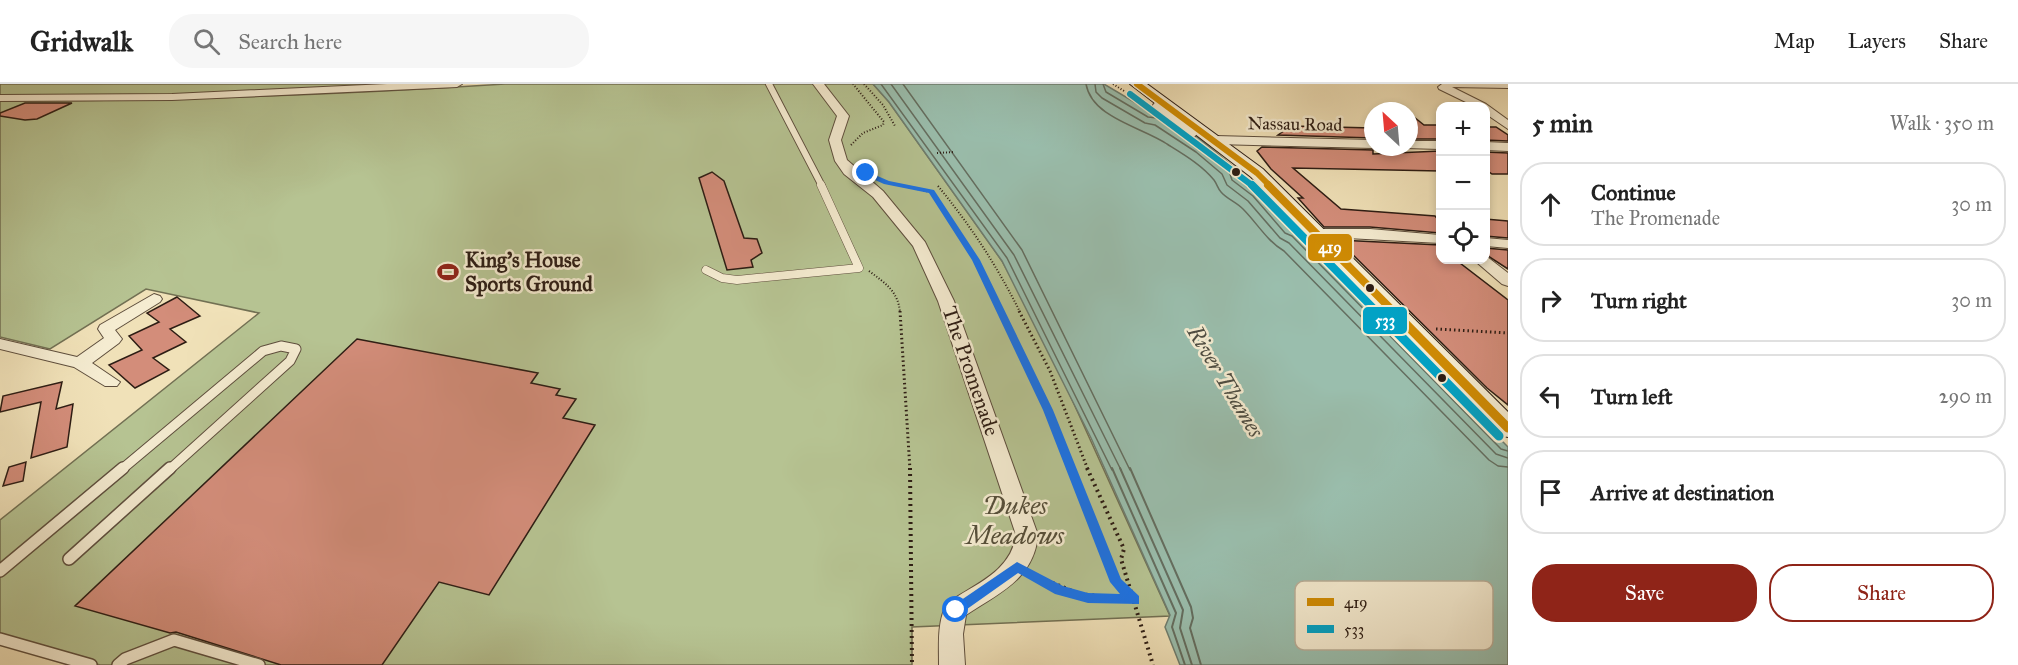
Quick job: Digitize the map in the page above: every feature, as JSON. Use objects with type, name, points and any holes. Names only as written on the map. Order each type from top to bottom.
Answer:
[{"type":"main road","points":[[1137,84],[1216,140],[1257,173],[1508,428]]},
{"type":"street","points":[[0,98],[192,97],[457,84]]},
{"type":"street","name":"The Promenade","points":[[818,84],[843,116],[835,140],[841,161],[849,171],[878,194],[913,236],[946,301],[1027,535],[1027,552],[1017,567]]},
{"type":"street","points":[[1437,84],[1472,102]]},
{"type":"street","points":[[1448,84],[1508,85]]},
{"type":"street","points":[[1490,112],[1508,126]]},
{"type":"street","name":"Nassau Road","points":[[1216,140],[1364,144]]},
{"type":"street","points":[[1418,145],[1436,145]]},
{"type":"street","points":[[1490,146],[1508,147]]},
{"type":"street","points":[[1315,233],[1370,233],[1436,239]]},
{"type":"street","points":[[1490,242],[1508,244]]},
{"type":"street","points":[[1487,264],[1508,281]]},
{"type":"street","points":[[80,363],[113,339],[106,329],[154,299]]},
{"type":"street","points":[[0,344],[80,363],[111,382]]},
{"type":"street","points":[[952,665],[951,634],[956,610],[1017,567]]},
{"type":"lane","points":[[706,270],[722,278],[736,280],[859,268],[817,176],[768,84]]},
{"type":"lane","points":[[1156,106],[1193,134]]},
{"type":"lane","points":[[0,571],[263,351],[281,346],[296,349],[290,361],[69,559]]},
{"type":"lane","points":[[0,639],[91,665]]},
{"type":"lane","points":[[118,665],[174,640],[259,665]]},
{"type":"path","points":[[849,152],[850,146],[863,133],[884,125],[884,122],[853,84]]},
{"type":"path","points":[[864,84],[883,105],[895,126]]},
{"type":"path","points":[[937,153],[955,152]]},
{"type":"path","points":[[886,182],[931,192],[976,260],[1048,410],[1116,582],[1134,600]]},
{"type":"path","points":[[938,186],[971,226],[998,269],[1050,371],[1081,454],[1124,549],[1121,559],[1153,665]]},
{"type":"path","points":[[859,268],[872,272],[893,289],[899,302],[910,445],[912,665]]},
{"type":"path","points":[[1408,327],[1508,333]]},
{"type":"path","points":[[1017,567],[1060,590],[1088,598],[1134,600]]},
{"type":"green space","points":[[0,84],[423,84],[160,95],[0,96]]},
{"type":"green space","name":"Dukes Meadows","points":[[505,84],[873,84],[889,102],[1002,261],[1046,342],[1170,616],[912,627],[912,665],[100,665],[0,637],[0,520],[259,313],[146,289],[50,349],[0,337],[0,101],[252,97]]},
{"type":"water","name":"River Thames","points":[[873,84],[1104,84],[1151,112],[1158,111],[1196,136],[1241,173],[1234,174],[1257,191],[1289,228],[1294,229],[1508,447],[1508,665],[1180,665],[1165,627],[1170,615],[1091,438],[1002,261],[889,102]]},
{"type":"building","points":[[25,103],[72,103],[37,119],[25,120],[0,116],[0,113]]},
{"type":"building","points":[[1418,120],[1424,125],[1436,125],[1436,139],[1418,139]]},
{"type":"building","points":[[1291,126],[1364,128],[1364,138],[1278,135]]},
{"type":"building","points":[[1490,127],[1496,127],[1508,135],[1508,141],[1490,140]]},
{"type":"building","points":[[1262,147],[1364,150],[1364,156],[1418,156],[1418,152],[1436,151],[1436,171],[1293,168],[1341,209],[1435,216],[1436,233],[1370,227],[1324,227],[1298,198],[1303,198],[1271,169],[1257,151]]},
{"type":"building","points":[[1490,152],[1508,153],[1508,174],[1490,173]]},
{"type":"building","points":[[712,172],[724,181],[744,238],[757,239],[762,253],[751,260],[753,267],[727,270],[699,178]]},
{"type":"building","points":[[1490,219],[1508,221],[1508,238],[1490,236]]},
{"type":"building","points":[[1338,240],[1436,245],[1436,264],[1461,264],[1508,300],[1508,405],[1487,388]]},
{"type":"building","points":[[1490,248],[1508,250],[1508,269],[1490,257]]},
{"type":"building","points":[[177,297],[200,316],[170,329],[186,342],[153,358],[169,370],[135,388],[109,365],[142,350],[129,336],[159,322],[147,313]]},
{"type":"building","points":[[357,339],[538,373],[531,383],[560,389],[556,395],[576,399],[563,418],[595,425],[489,595],[439,582],[382,665],[281,665],[176,632],[170,633],[75,606]]},
{"type":"building","points":[[62,382],[56,409],[73,404],[67,447],[31,458],[41,402],[0,412],[3,396]]},
{"type":"building","points":[[26,462],[23,481],[3,486],[9,467]]},
{"type":"transit line","name":"419","points":[[1137,84],[1257,173],[1508,428]]},
{"type":"transit line","name":"533","points":[[1130,94],[1249,182],[1499,436]]},
{"type":"place","name":"King's House Sports Ground","points":[[448,272]]},
{"type":"route","points":[[866,173],[886,182],[931,192],[976,260],[1048,410],[1116,582],[1134,600],[1088,598],[1060,590],[1017,567],[998,583],[974,596],[956,610]]}]
